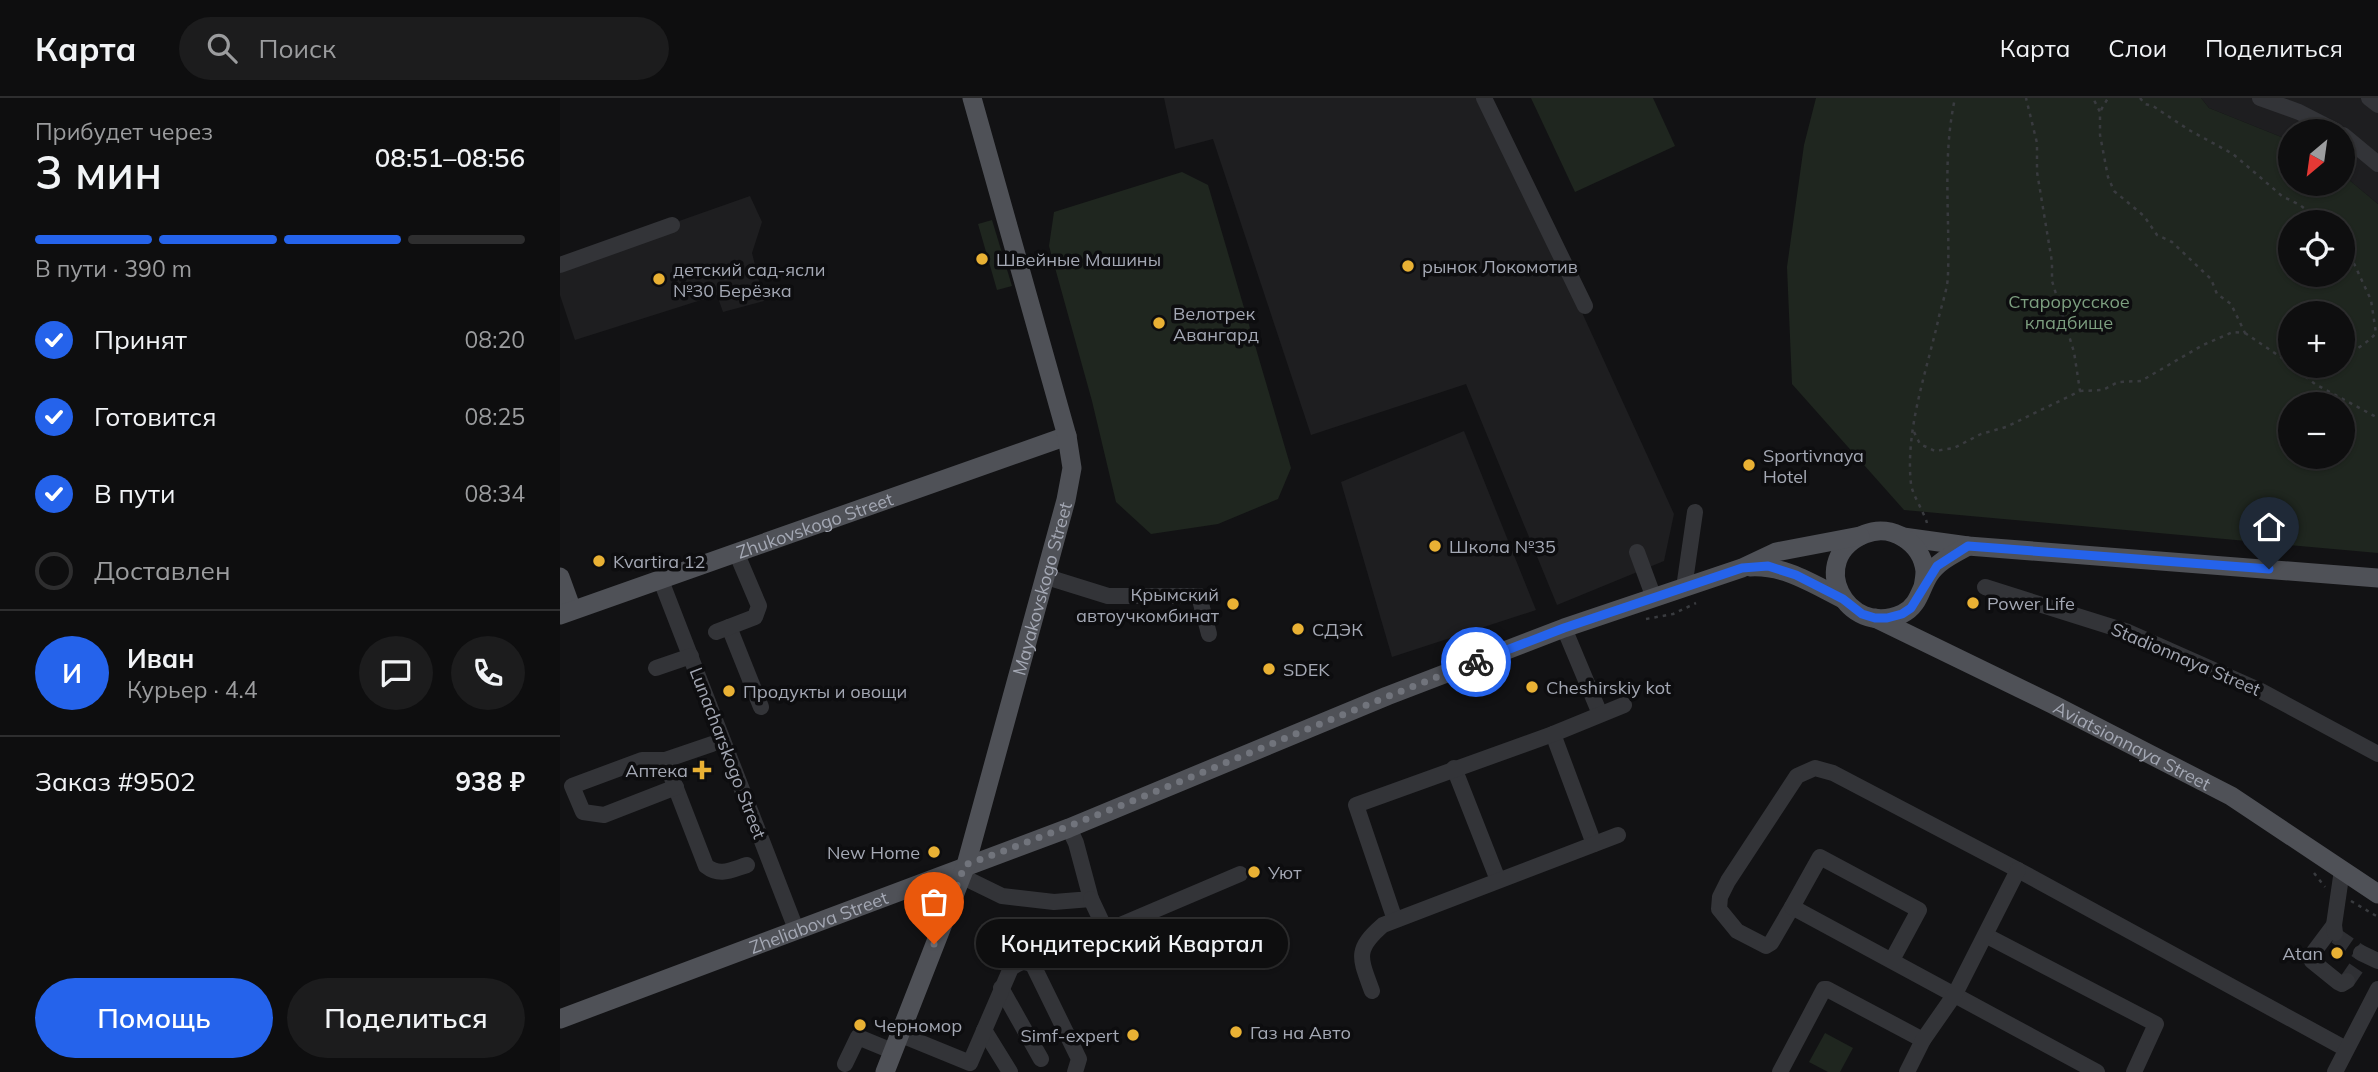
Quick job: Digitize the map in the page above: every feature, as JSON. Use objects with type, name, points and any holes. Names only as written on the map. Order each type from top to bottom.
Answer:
[{"type":"main road","name":"Mayakovskogo Street","points":[[885,1072],[963,871],[1047,577],[1072,468],[1067,436],[972,98]]},
{"type":"main road","name":"Zhukovskogo Street","points":[[566,613],[1067,436]]},
{"type":"main road","points":[[1742,568],[1776,552],[1877,531],[1968,546],[2378,578]]},
{"type":"main road","points":[[1843,599],[1836,585],[1837,561],[1850,542],[1860,536]]},
{"type":"main road","points":[[1903,537],[1918,551],[1925,572],[1920,626],[1928,645]]},
{"type":"main road","points":[[1742,568],[1768,566],[1786,572],[1843,599],[1862,614],[1875,618],[1902,614],[1911,608],[1937,566],[1968,546]]},
{"type":"main road","name":"Zheliabova Street","points":[[560,1019],[796,929],[963,871],[1387,696],[1564,628],[1742,568]]},
{"type":"main road","points":[[560,577],[566,613]]},
{"type":"main road","name":"Aviatsionnaya Street","points":[[1875,618],[2231,796],[2378,894]]},
{"type":"street","points":[[1485,98],[1585,306]]},
{"type":"street","points":[[2260,98],[2302,105],[2320,119]]},
{"type":"street","points":[[2369,98],[2378,105]]},
{"type":"street","points":[[2356,146],[2378,164]]},
{"type":"street","points":[[560,265],[671,225]]},
{"type":"street","points":[[1684,588],[1695,512]]},
{"type":"street","points":[[736,552],[759,606],[755,617],[723,629],[761,708]]},
{"type":"street","points":[[1637,552],[1654,598]]},
{"type":"street","points":[[1047,577],[1108,596],[1199,596],[1209,634]]},
{"type":"street","name":"Lunacharskogo Street","points":[[660,578],[796,929]]},
{"type":"street","name":"Stadionnaya Street","points":[[1985,587],[2127,632],[2261,691],[2378,754]]},
{"type":"street","points":[[1564,628],[1600,714]]},
{"type":"street","points":[[656,668],[691,656]]},
{"type":"street","points":[[1395,920],[1356,805],[1553,734],[1624,705]]},
{"type":"street","points":[[1553,734],[1594,844]]},
{"type":"street","points":[[676,787],[604,815],[583,812],[572,786],[642,760],[665,760],[712,744]]},
{"type":"street","points":[[665,760],[706,866],[715,873],[722,873],[747,865]]},
{"type":"street","points":[[1454,768],[1498,880]]},
{"type":"street","points":[[1892,960],[1919,910],[1820,857],[1771,943],[1766,946],[1737,930],[1719,909],[1720,897],[1728,881],[1797,776],[1815,768],[1833,772],[2018,870],[2341,1063],[2378,989]]},
{"type":"street","points":[[1069,828],[1076,843],[1091,899],[1106,931],[1240,874]]},
{"type":"street","points":[[1371,992],[1361,957],[1366,939],[1383,925],[1618,835]]},
{"type":"street","points":[[1907,1072],[1923,1040],[1955,994],[1987,936],[2018,870]]},
{"type":"street","points":[[2342,870],[2335,930],[2313,953],[2312,961],[2342,984],[2362,964]]},
{"type":"street","points":[[963,871],[1002,896],[1054,902],[1091,899]]},
{"type":"street","points":[[1792,907],[2097,1072]]},
{"type":"street","points":[[1987,936],[2156,1024],[2134,1072]]},
{"type":"street","points":[[845,1064],[859,1037],[895,1043],[970,1067],[1011,968],[1026,961],[1033,965],[1079,1059],[1075,1072]]},
{"type":"street","points":[[1002,988],[1041,1059]]},
{"type":"street","points":[[1780,1072],[1824,989],[1923,1040]]},
{"type":"street","points":[[984,1030],[1010,1072]]},
{"type":"path","points":[[1929,530],[1922,506],[1911,488],[1910,468],[1914,432],[1948,277],[1948,130],[1955,98]]},
{"type":"path","points":[[2026,98],[2038,143],[2037,172],[2052,262],[2052,281],[2074,352],[2080,391]]},
{"type":"path","points":[[2093,98],[2100,112],[2100,135],[2108,177],[2114,191],[2144,216],[2157,236],[2172,242],[2211,279],[2217,294],[2231,304],[2245,333],[2278,356]]},
{"type":"path","points":[[2100,112],[2108,98]]},
{"type":"path","points":[[2140,98],[2189,130],[2233,154],[2282,196],[2306,210]]},
{"type":"path","points":[[2355,266],[2371,300],[2376,333],[2369,342],[2355,350]]},
{"type":"path","points":[[1914,432],[1920,444],[1935,451],[1954,448],[1981,434],[2006,427],[2080,391],[2103,390],[2118,382],[2141,381],[2203,345],[2233,332],[2245,333]]},
{"type":"path","points":[[2308,378],[2378,418]]},
{"type":"path","points":[[1644,619],[1673,614],[1700,601]]},
{"type":"path","points":[[2314,873],[2326,888]]},
{"type":"path","points":[[2348,900],[2378,917]]},
{"type":"shaded area","name":"рынок Локомотив","points":[[1164,98],[1484,98],[1674,514],[1664,561],[1557,605],[1466,384],[1311,435],[1213,139],[1175,149]]},
{"type":"shaded area","points":[[2201,98],[2378,98],[2378,204],[2356,186],[2356,119],[2278,119],[2278,136],[2209,108]]},
{"type":"shaded area","name":"детский сад-ясли №30 Берёзка","points":[[750,196],[762,222],[752,253],[764,301],[723,312],[717,295],[575,340],[560,295],[560,263]]},
{"type":"shaded area","name":"Школа №35","points":[[1464,431],[1536,610],[1392,657],[1341,482]]},
{"type":"green space","points":[[1531,98],[1653,98],[1675,146],[1575,192]]},
{"type":"green space","name":"Старорусское кладбище","points":[[1816,98],[2201,98],[2209,108],[2278,136],[2278,196],[2356,196],[2356,186],[2378,204],[2378,553],[1904,510],[1792,384],[1787,267],[1804,145]]},
{"type":"green space","name":"Велотрек Авангард","points":[[1182,172],[1208,185],[1291,468],[1278,499],[1218,524],[1151,534],[1116,502],[1092,401],[1049,246],[1054,212]]},
{"type":"green space","points":[[992,220],[1012,286],[997,290],[978,224]]},
{"type":"green space","points":[[1825,1033],[1853,1048],[1840,1072],[1828,1072],[1809,1062]]},
{"type":"tunnel","points":[[2336,936],[2361,953]]},
{"type":"tunnel","points":[[2347,981],[2356,968]]},
{"type":"way so far","points":[[934,944],[965,865],[1069,828],[1387,696],[1476,662]]},
{"type":"place","name":"Швейные Машины","points":[[982,259]]},
{"type":"place","name":"рынок Локомотив","points":[[1408,266]]},
{"type":"place","name":"детский сад-ясли №30 Берёзка","points":[[659,279]]},
{"type":"place","name":"Велотрек Авангард","points":[[1159,323]]},
{"type":"place","name":"Sportivnaya Hotel","points":[[1749,465]]},
{"type":"place","name":"Школа №35","points":[[1435,546]]},
{"type":"place","name":"Kvartira 12","points":[[599,561]]},
{"type":"place","name":"Power Life","points":[[1973,603]]},
{"type":"place","name":"Крымский автоучкомбинат","points":[[1233,604]]},
{"type":"place","name":"СДЭК","points":[[1298,629]]},
{"type":"place","name":"SDEK","points":[[1269,669]]},
{"type":"place","name":"Cheshirskiy kot","points":[[1532,687]]},
{"type":"place","name":"Продукты и овощи","points":[[729,691]]},
{"type":"place","name":"Аптека","points":[[702,770]]},
{"type":"place","name":"New Home","points":[[934,852]]},
{"type":"place","name":"Уют","points":[[1254,872]]},
{"type":"place","name":"Кондитерский Квартал","points":[[934,944]]},
{"type":"place","name":"Atan","points":[[2337,953]]},
{"type":"place","name":"Черномор","points":[[860,1025]]},
{"type":"place","name":"Газ на Авто","points":[[1236,1032]]},
{"type":"place","name":"Simf-expert","points":[[1133,1035]]},
{"type":"route","points":[[1476,662],[1564,628],[1742,568],[1768,566],[1796,575],[1843,599],[1862,614],[1875,618],[1902,614],[1911,608],[1937,566],[1968,546],[2269,569]]}]
